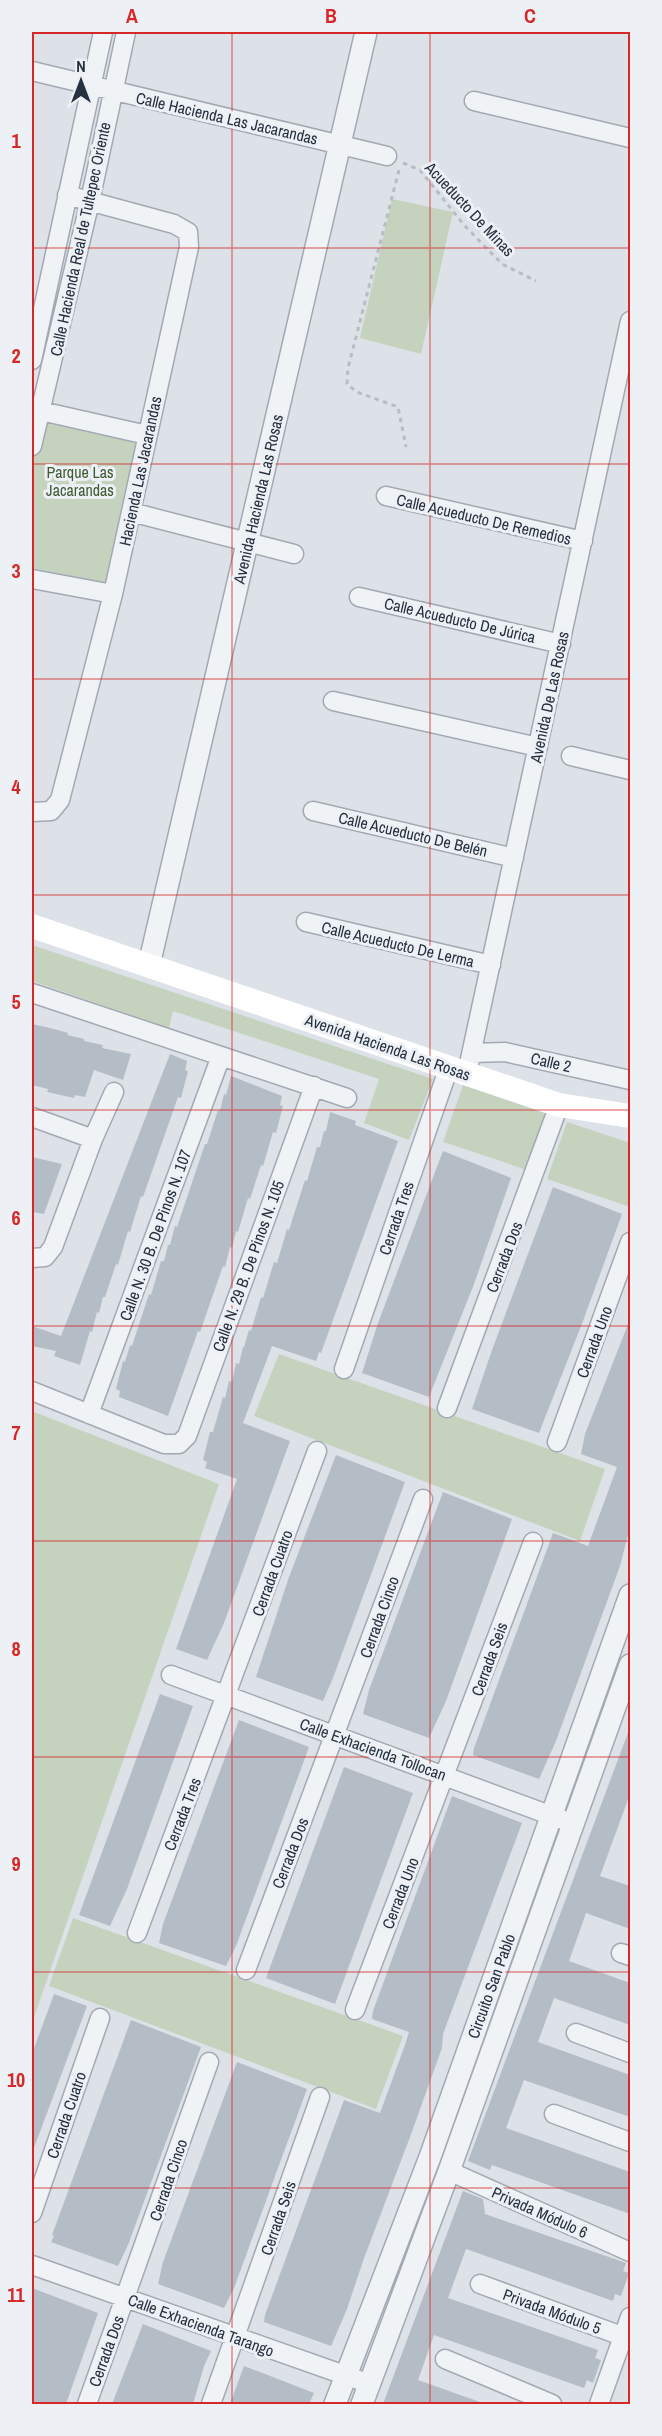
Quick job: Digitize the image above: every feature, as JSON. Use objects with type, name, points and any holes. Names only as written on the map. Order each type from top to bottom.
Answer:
[{"type":"main road","name":"Avenida Hacienda Las Rosas","points":[[32,926],[463,1064],[559,1105],[630,1116]]},
{"type":"street","points":[[51,369],[32,362],[103,32]]},
{"type":"street","name":"Calle Hacienda Real de Tultepec Oriente","points":[[32,446],[90,201],[126,32]]},
{"type":"street","name":"Avenida Hacienda Las Rosas","points":[[149,965],[366,32]]},
{"type":"street","name":"Calle Hacienda Las Jacarandas","points":[[32,71],[340,144],[394,159]]},
{"type":"street","points":[[474,101],[630,138]]},
{"type":"street","name":"Hacienda Las Jacarandas","points":[[32,812],[51,811],[60,800],[112,594],[189,247],[188,232],[174,224],[67,195]]},
{"type":"street","name":"Avenida De Las Rosas","points":[[463,1064],[491,965],[630,321]]},
{"type":"street","name":"Hacienda Las Jacarandas","points":[[41,411],[147,435]]},
{"type":"street","name":"Calle Acueducto De Remedios","points":[[386,496],[583,541]]},
{"type":"street","points":[[131,512],[294,554]]},
{"type":"street","points":[[32,579],[112,594]]},
{"type":"street","name":"Calle Acueducto De Júrica","points":[[359,597],[561,644]]},
{"type":"street","points":[[333,701],[538,747]]},
{"type":"street","points":[[571,756],[630,770]]},
{"type":"street","name":"Calle Acueducto De Belén","points":[[313,811],[514,858]]},
{"type":"street","name":"Calle Acueducto De Lerma","points":[[306,922],[491,965]]},
{"type":"street","points":[[32,993],[348,1098]]},
{"type":"street","name":"Calle 2","points":[[463,1064],[505,1052],[630,1080]]},
{"type":"street","name":"Calle N. 30 B. De Pinos N. 107","points":[[89,1414],[221,1056]]},
{"type":"street","name":"Cerrada Tres","points":[[344,1369],[463,1064]]},
{"type":"street","name":"Calle N. 29 B. De Pinos N. 105","points":[[89,1414],[164,1444],[179,1444],[187,1436],[314,1086]]},
{"type":"street","points":[[32,1258],[45,1257],[53,1247],[93,1139],[114,1092]]},
{"type":"street","name":"Cerrada Dos","points":[[447,1408],[559,1105]]},
{"type":"street","points":[[32,1117],[93,1139]]},
{"type":"street","name":"Cerrada Uno","points":[[557,1442],[630,1242]]},
{"type":"street","points":[[32,1391],[89,1414]]},
{"type":"street","name":"Cerrada Cuatro","points":[[226,1695],[317,1451]]},
{"type":"street","name":"Cerrada Cinco","points":[[335,1735],[423,1499]]},
{"type":"street","name":"Cerrada Seis","points":[[445,1776],[532,1542]]},
{"type":"street","name":"Circuito San Pablo","points":[[335,2404],[430,2157],[630,1595]]},
{"type":"street","name":"Circuito San Pablo","points":[[362,2404],[450,2171],[630,1665]]},
{"type":"street","name":"Calle Exhacienda Tollocan","points":[[171,1675],[574,1824]]},
{"type":"street","name":"Cerrada Tres","points":[[137,1933],[226,1695]]},
{"type":"street","name":"Cerrada Dos","points":[[246,1970],[335,1735]]},
{"type":"street","name":"Cerrada Uno","points":[[355,2010],[445,1776]]},
{"type":"street","points":[[505,1947],[527,1956]]},
{"type":"street","name":"Cerrada Cuatro","points":[[32,2213],[100,2018]]},
{"type":"street","points":[[576,2033],[630,2053]]},
{"type":"street","name":"Cerrada Cinco","points":[[126,2298],[209,2062]]},
{"type":"street","name":"Cerrada Seis","points":[[236,2338],[320,2097]]},
{"type":"street","points":[[554,2114],[630,2142]]},
{"type":"street","name":"Privada Módulo 6","points":[[450,2171],[630,2252]]},
{"type":"street","name":"Calle Exhacienda Tarango","points":[[32,2265],[370,2384]]},
{"type":"street","name":"Privada Módulo 5","points":[[480,2284],[627,2338]]},
{"type":"street","name":"Cerrada Dos","points":[[87,2404],[126,2298]]},
{"type":"street","points":[[599,2404],[627,2338],[630,2318]]},
{"type":"street","points":[[211,2404],[236,2338]]},
{"type":"street","points":[[445,2359],[552,2404]]},
{"type":"path","name":"Acueducto De Minas","points":[[394,159],[420,170],[464,225],[502,264],[536,281]]},
{"type":"path","points":[[394,159],[348,368],[347,384],[357,392],[398,407],[406,447]]},
{"type":"green space","points":[[392,199],[453,212],[421,354],[360,338]]},
{"type":"green space","name":"Parque Las Jacarandas","points":[[41,422],[138,443],[107,584],[32,568],[32,466]]},
{"type":"green space","points":[[32,945],[433,1079],[409,1140],[364,1123],[379,1079],[173,1011],[169,1028],[32,981]]},
{"type":"green space","points":[[463,1085],[545,1113],[527,1170],[443,1142]]},
{"type":"green space","points":[[567,1122],[630,1143],[630,1207],[547,1179]]},
{"type":"green space","points":[[279,1354],[605,1469],[580,1541],[254,1416]]},
{"type":"green space","points":[[34,1412],[219,1484],[32,2023],[32,1418]]},
{"type":"green space","points":[[73,1918],[403,2036],[376,2109],[49,1986]]},
{"type":"building","points":[[32,1024],[103,1045],[102,1048],[131,1054],[123,1080],[94,1070],[85,1097],[75,1095],[74,1098],[47,1092],[48,1089],[32,1085]]},
{"type":"building","points":[[170,1054],[187,1061],[185,1070],[188,1071],[181,1098],[178,1097],[130,1232],[128,1231],[118,1265],[116,1264],[99,1313],[97,1312],[92,1332],[90,1331],[80,1365],[54,1356],[56,1351],[32,1346],[32,1326],[61,1336]]},
{"type":"building","points":[[231,1076],[282,1096],[280,1105],[283,1106],[276,1133],[273,1132],[263,1166],[261,1165],[250,1199],[248,1198],[238,1232],[236,1231],[232,1248],[230,1247],[225,1267],[223,1266],[200,1332],[198,1331],[168,1416],[119,1397],[120,1391],[116,1389],[123,1361],[125,1362],[130,1345],[132,1346],[161,1261],[164,1261],[175,1226],[177,1227]]},
{"type":"building","points":[[330,1112],[356,1121],[355,1125],[398,1141],[321,1353],[319,1352],[316,1361],[272,1346],[243,1423],[290,1441],[224,1623],[207,1660],[176,1649],[237,1479],[205,1468],[207,1462],[203,1460],[210,1432],[213,1432],[229,1381],[232,1382],[236,1363],[239,1364],[274,1262],[277,1263],[317,1147],[320,1147],[324,1131],[326,1131]]},
{"type":"building","points":[[443,1151],[511,1178],[474,1284],[429,1397],[362,1373],[378,1323]]},
{"type":"building","points":[[32,1157],[62,1164],[44,1214],[32,1212]]},
{"type":"building","points":[[553,1187],[622,1214],[539,1433],[472,1409]]},
{"type":"building","points":[[630,1319],[630,1527],[620,1566],[556,1741],[539,1779],[473,1755],[474,1748],[553,1533],[588,1546],[617,1467],[581,1454],[585,1434]]},
{"type":"building","points":[[336,1455],[405,1482],[323,1701],[256,1677],[289,1577]]},
{"type":"building","points":[[443,1492],[512,1519],[446,1701],[429,1738],[363,1714],[369,1690]]},
{"type":"building","points":[[160,1694],[193,1706],[127,1889],[110,1926],[79,1915]]},
{"type":"building","points":[[239,1720],[309,1747],[236,1946],[226,1966],[159,1943],[163,1924]]},
{"type":"building","points":[[629,1730],[630,1794],[600,1876],[630,1886],[630,1929],[586,1913],[569,1961],[630,1983],[630,2025],[554,1998],[538,2042],[630,2075],[630,2117],[524,2080],[506,2128],[630,2172],[630,2214],[492,2165],[490,2170],[468,2161]]},
{"type":"building","points":[[344,1767],[413,1793],[335,2004],[266,1978]]},
{"type":"building","points":[[452,1796],[522,1823],[443,2034],[442,2048],[410,2137],[347,2309],[331,2346],[264,2322],[265,2315],[344,2100],[380,2113],[405,2045],[409,2032],[372,2019],[373,2011]]},
{"type":"building","points":[[54,1994],[87,2006],[32,2153],[32,2054]]},
{"type":"building","points":[[131,2020],[201,2047],[128,2245],[118,2266],[51,2242]]},
{"type":"building","points":[[237,2062],[307,2089],[234,2288],[224,2308],[158,2284],[163,2262]]},
{"type":"building","points":[[463,2191],[483,2199],[485,2214],[626,2263],[623,2271],[629,2273],[621,2296],[615,2294],[613,2301],[466,2249],[448,2298],[598,2350],[595,2358],[601,2360],[593,2383],[587,2380],[584,2388],[434,2335],[418,2380],[480,2402],[480,2404],[383,2404]]},
{"type":"building","points":[[32,2288],[98,2313],[66,2404],[32,2404]]},
{"type":"building","points":[[143,2324],[211,2351],[204,2366],[193,2404],[112,2404]]},
{"type":"building","points":[[244,2366],[314,2393],[309,2404],[230,2404]]}]
